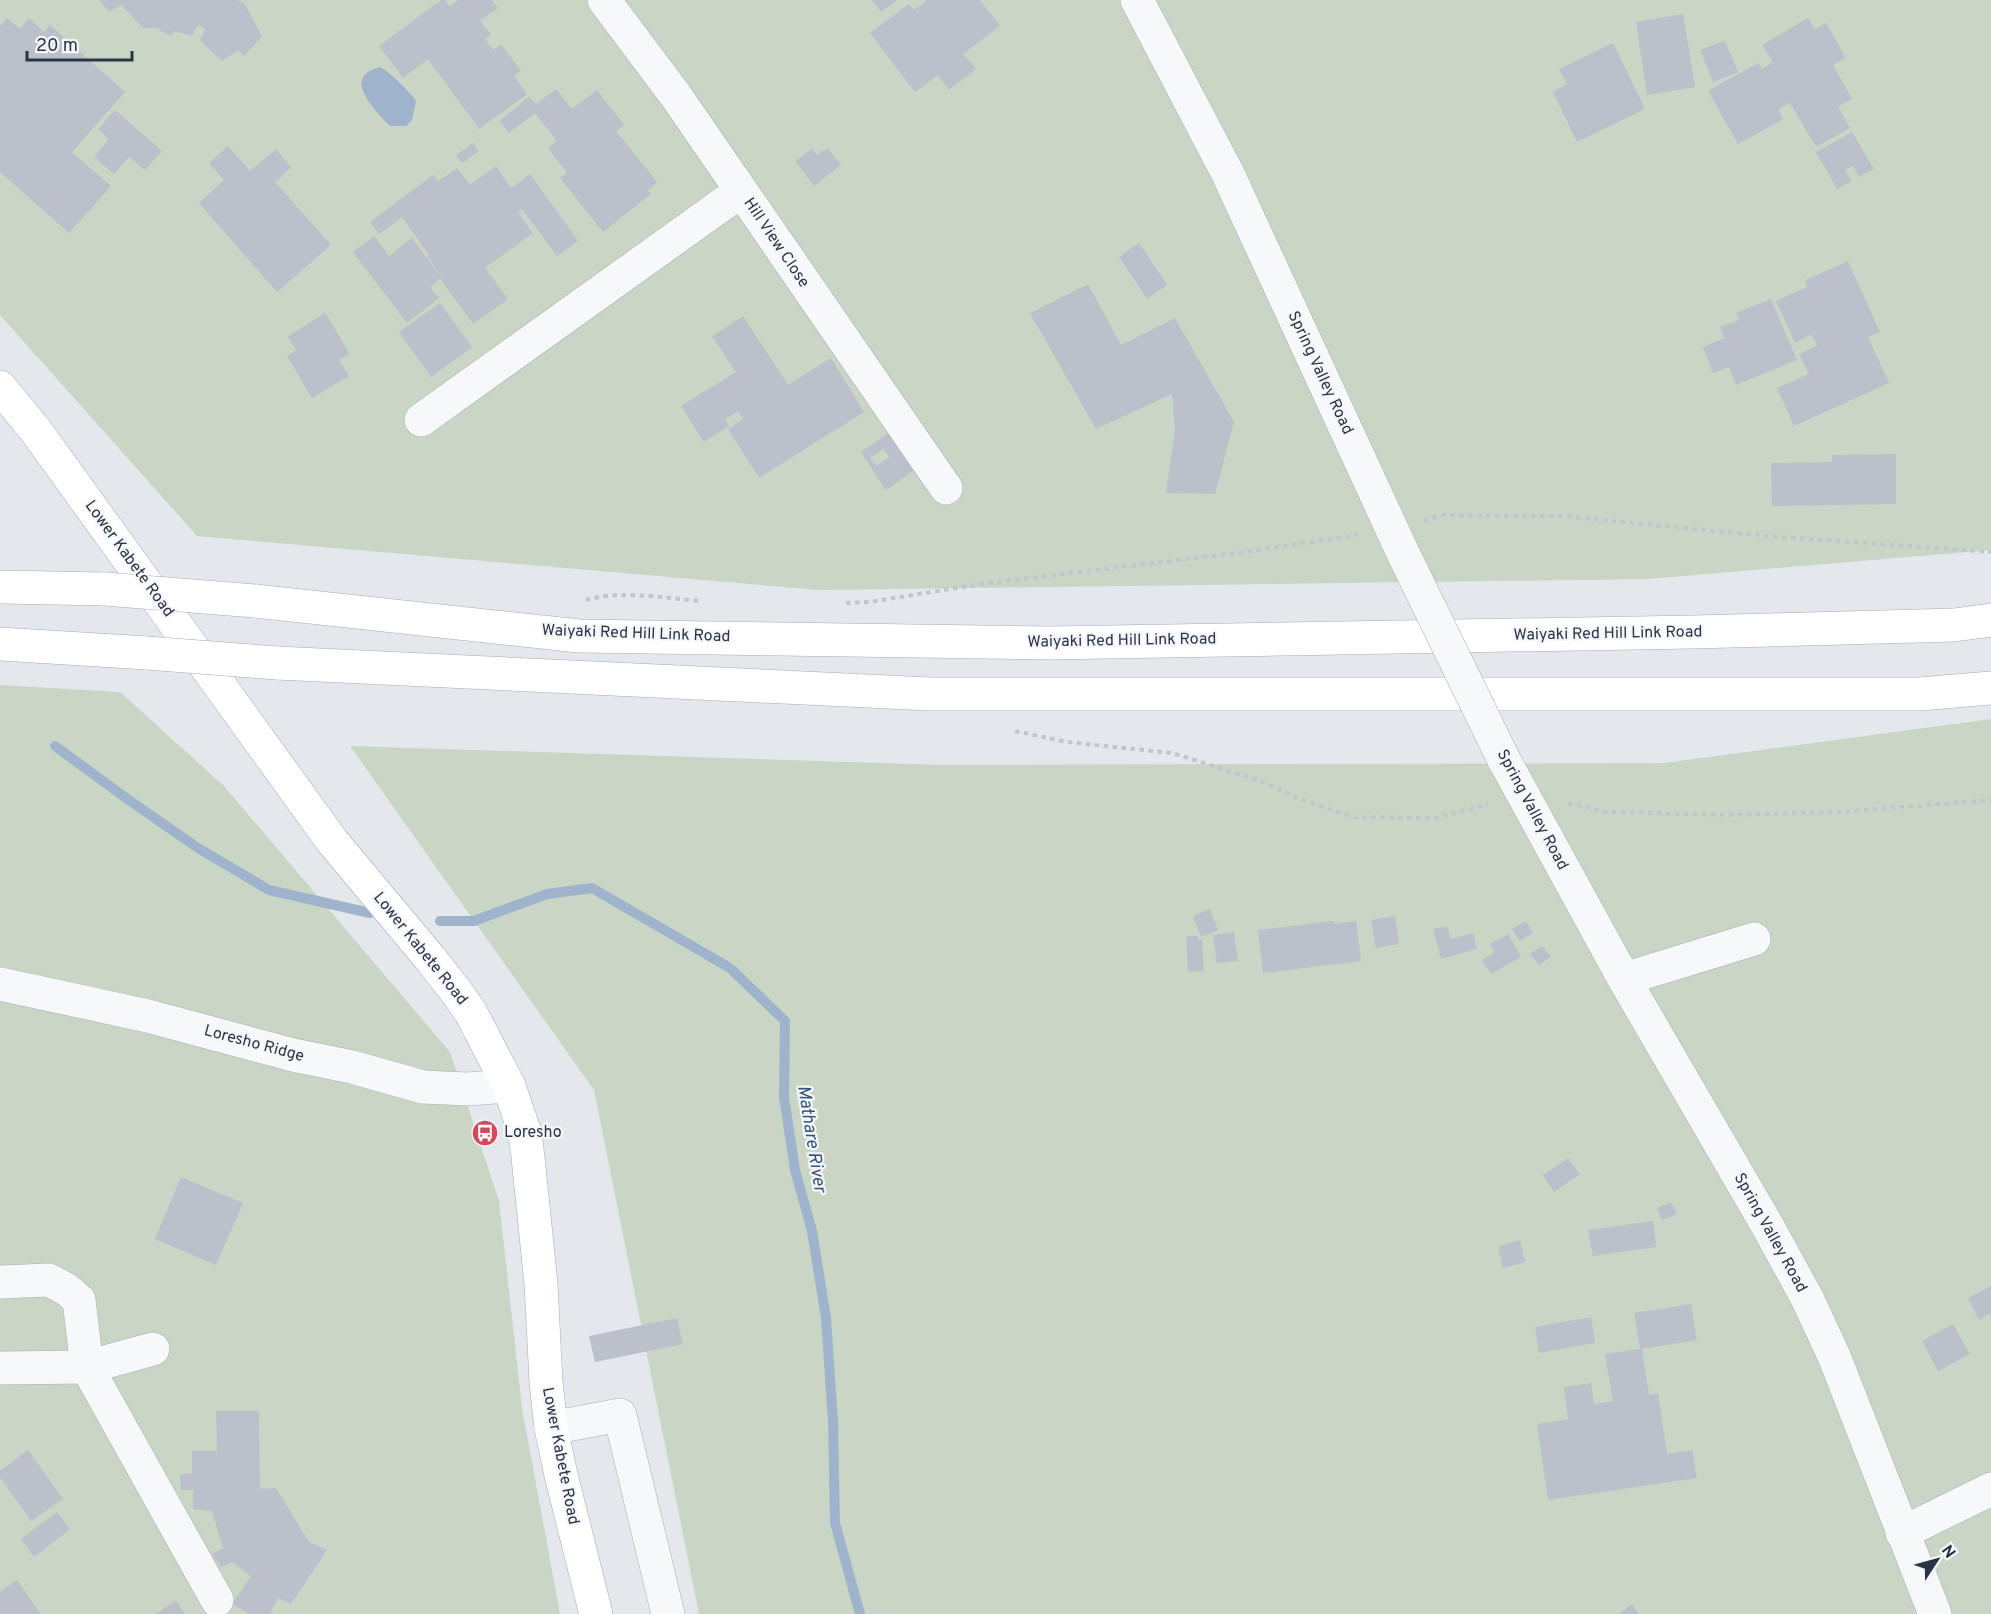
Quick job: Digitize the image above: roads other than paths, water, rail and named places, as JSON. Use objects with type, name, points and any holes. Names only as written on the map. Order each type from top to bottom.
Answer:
[{"type":"main road","name":"Lower Kabete Road","points":[[0,387],[36,431],[332,841],[448,981],[471,1013],[509,1086],[525,1133],[528,1157],[540,1273],[551,1428],[596,1614]]},
{"type":"main road","name":"Waiyaki Red Hill Link Road","points":[[0,587],[105,589],[255,601],[579,636],[1049,643],[1681,632],[1954,625],[1991,620]]},
{"type":"main road","points":[[0,644],[277,663],[930,694],[1920,694],[1991,688]]},
{"type":"street","name":"Hill View Close","points":[[604,0],[676,96],[946,488]]},
{"type":"street","name":"Spring Valley Road","points":[[1137,0],[1228,174],[1398,541],[1503,758],[1624,980],[1807,1298],[1834,1356],[1935,1614]]},
{"type":"street","points":[[421,420],[741,191]]},
{"type":"street","points":[[1624,980],[1754,939]]},
{"type":"street","name":"Loresho Ridge","points":[[0,984],[148,1016],[423,1087],[467,1089],[509,1086]]},
{"type":"street","points":[[0,1282],[49,1281],[66,1289],[79,1300],[87,1367],[217,1600]]},
{"type":"street","points":[[0,1368],[87,1367],[153,1349]]},
{"type":"street","points":[[551,1428],[620,1415],[668,1614]]},
{"type":"street","points":[[1902,1533],[1991,1489]]},
{"type":"water","points":[[380,67],[399,82],[416,101],[412,120],[406,126],[390,126],[365,95],[362,86],[363,78],[368,72]]},
{"type":"waterway","points":[[55,746],[198,848],[269,890],[370,913]]},
{"type":"waterway","name":"Mathare River","points":[[440,921],[474,921],[547,894],[592,888],[730,968],[785,1021],[784,1097],[795,1170],[812,1231],[826,1318],[833,1421],[835,1523],[860,1614]]},
{"type":"place","name":"Loresho","points":[[485,1133]]}]
